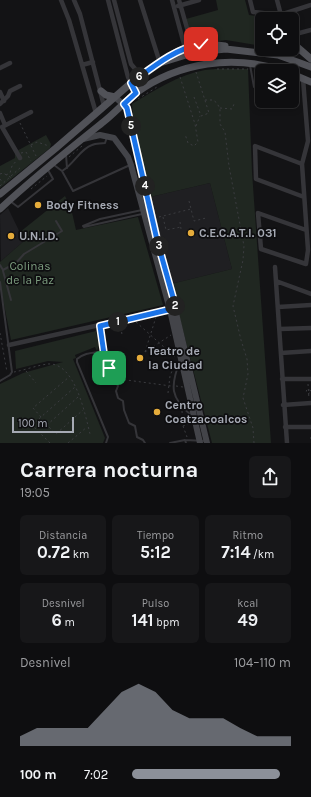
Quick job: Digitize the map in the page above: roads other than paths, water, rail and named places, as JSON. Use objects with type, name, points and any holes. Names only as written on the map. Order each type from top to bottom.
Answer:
[{"type":"main road","points":[[0,194],[45,158],[131,83],[172,54],[189,47],[211,44],[259,51],[290,58],[311,67]]},
{"type":"main road","points":[[299,48],[311,59]]},
{"type":"main road","points":[[160,63],[207,50],[237,49]]},
{"type":"main road","points":[[0,209],[35,177],[50,168],[83,142],[125,106],[136,93],[164,77],[193,67],[222,62],[255,67]]},
{"type":"main road","points":[[299,77],[311,82]]},
{"type":"main road","points":[[100,91],[106,95],[115,97],[125,106],[203,442]]},
{"type":"main road","points":[[83,142],[94,136],[107,136],[114,138],[121,146],[131,165],[143,212],[173,309],[179,358],[194,418],[203,442]]},
{"type":"main road","points":[[121,146],[129,149],[133,146],[134,142]]},
{"type":"main road","points":[[35,177],[35,173],[45,162],[45,158]]},
{"type":"street","points":[[61,0],[69,20],[96,113]]},
{"type":"street","points":[[74,0],[80,14],[104,106]]},
{"type":"street","points":[[108,0],[131,83],[136,93]]},
{"type":"street","points":[[114,0],[132,64],[141,76]]},
{"type":"street","points":[[140,0],[160,63]]},
{"type":"street","points":[[172,0],[189,47]]},
{"type":"street","points":[[174,7],[180,3],[199,0]]},
{"type":"street","points":[[250,0],[253,12],[255,12]]},
{"type":"street","points":[[277,0],[280,12]]},
{"type":"street","points":[[180,3],[189,47]]},
{"type":"street","points":[[294,12],[311,5]]},
{"type":"street","points":[[299,33],[311,30]]},
{"type":"street","points":[[82,65],[93,62]]},
{"type":"street","points":[[0,68],[10,63]]},
{"type":"street","points":[[126,66],[132,64]]},
{"type":"street","points":[[303,79],[308,140],[302,164],[308,250],[306,264],[261,249],[258,213],[306,230]]},
{"type":"street","points":[[2,103],[10,91],[20,86]]},
{"type":"street","points":[[0,92],[2,103]]},
{"type":"street","points":[[20,158],[2,127],[31,112]]},
{"type":"street","points":[[0,113],[5,125]]},
{"type":"street","points":[[0,137],[5,134]]},
{"type":"street","points":[[302,164],[256,146],[256,179],[304,197]]},
{"type":"street","points":[[275,267],[287,443]]},
{"type":"street","points":[[276,281],[311,294]]},
{"type":"street","points":[[278,307],[311,305]]},
{"type":"street","points":[[8,345],[173,309]]},
{"type":"street","points":[[280,329],[311,328]]},
{"type":"street","points":[[281,353],[311,351]]},
{"type":"street","points":[[282,379],[309,379]]},
{"type":"street","points":[[284,405],[310,403]]},
{"type":"street","points":[[285,427],[311,427]]},
{"type":"lane","points":[[251,66],[255,87]]},
{"type":"lane","points":[[9,201],[18,207],[53,179],[50,168],[62,171],[67,168],[85,149],[92,145],[104,143],[107,136]]},
{"type":"lane","points":[[66,156],[67,168]]},
{"type":"lane","points":[[62,171],[73,191],[131,165]]},
{"type":"lane","points":[[143,212],[123,219],[84,228],[83,226],[100,219],[143,212]]},
{"type":"lane","points":[[122,215],[123,219]]},
{"type":"lane","points":[[3,270],[16,263],[24,254],[62,231],[56,221]]},
{"type":"lane","points":[[0,265],[3,270],[11,300]]},
{"type":"lane","points":[[0,282],[12,372],[0,381]]},
{"type":"lane","points":[[100,326],[104,351],[109,368],[118,386],[118,398],[123,401],[124,410],[128,420],[135,426],[137,437],[145,443]]},
{"type":"lane","points":[[104,351],[89,352],[77,359],[77,362],[108,437],[106,443]]},
{"type":"lane","points":[[179,358],[173,386],[175,397],[194,418]]},
{"type":"lane","points":[[170,443],[185,442],[188,440],[203,442]]},
{"type":"place","name":"Body Fitness","points":[[38,205]]},
{"type":"place","name":"C.E.C.A.T.I. 031","points":[[191,233]]},
{"type":"place","name":"U.N.I.D.","points":[[11,236]]},
{"type":"place","name":"Teatro de la Ciudad","points":[[140,358]]},
{"type":"place","name":"Centro Coatzacoalcos","points":[[157,412]]},
{"type":"park label","name":"Colinas de la Paz","points":[[30,273]]}]
